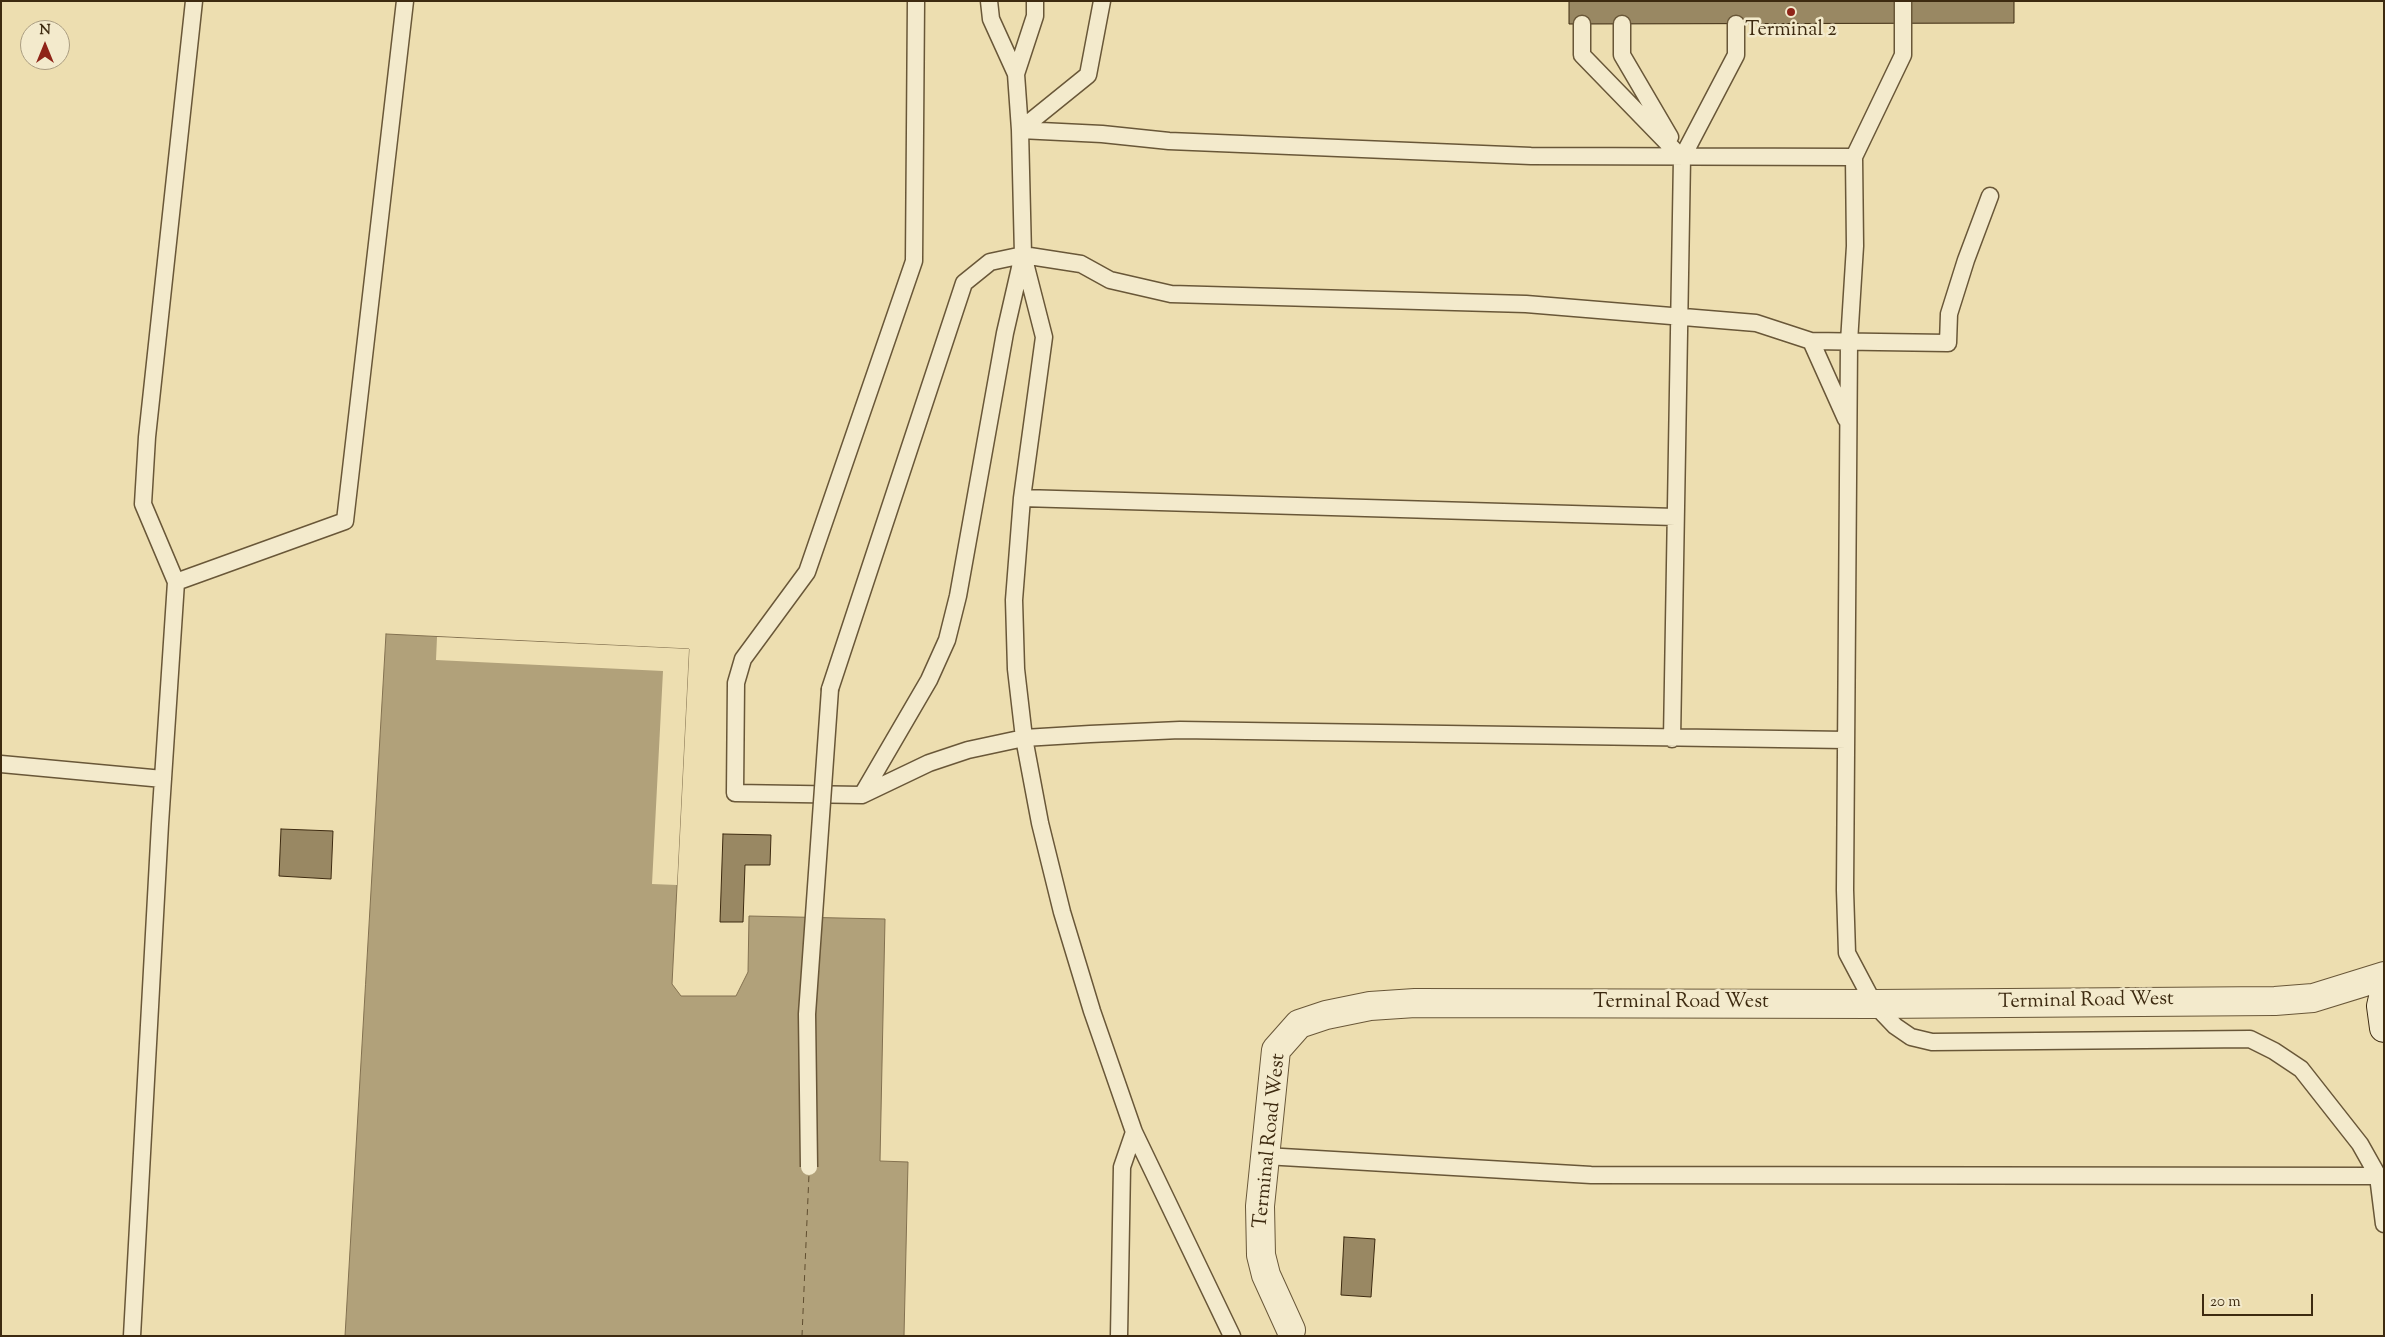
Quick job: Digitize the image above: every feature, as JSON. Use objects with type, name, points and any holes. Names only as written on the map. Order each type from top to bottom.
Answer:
[{"type":"street","name":"Terminal Road West","points":[[1287,1334],[1266,1274],[1262,1255],[1260,1206],[1276,1050],[1299,1024],[1326,1015],[1370,1006],[1415,1002],[1874,1004],[2275,1001],[2313,998],[2384,976]]},
{"type":"street","points":[[2384,994],[2381,1006],[2384,1028]]},
{"type":"lane","points":[[132,1336],[163,779],[176,582],[143,504],[147,437],[194,1]]},
{"type":"lane","points":[[176,582],[346,521],[405,1]]},
{"type":"lane","points":[[916,1],[914,261],[807,572],[743,659],[736,683],[734,793],[862,794],[929,763],[968,750],[1024,738],[1180,730],[1672,739],[1846,740]]},
{"type":"lane","points":[[989,1],[991,19],[1016,74],[1020,130],[1023,256],[1044,337],[1022,498],[1014,600],[1016,669],[1024,738],[1040,823],[1062,912],[1092,1011],[1134,1132],[1232,1336]]},
{"type":"lane","points":[[1016,74],[1035,16],[1035,1]]},
{"type":"lane","points":[[1020,130],[1088,75],[1102,1]]},
{"type":"lane","points":[[1903,1],[1903,55],[1854,157],[1855,246],[1849,342],[1848,424],[1844,890],[1847,954],[1874,1004],[1895,1026],[1911,1037],[1932,1042],[2250,1039],[2274,1051],[2301,1069],[2360,1144],[2378,1176],[2384,1224]]},
{"type":"lane","points":[[1582,24],[1582,55],[1682,158]]},
{"type":"lane","points":[[1622,24],[1622,55],[1682,158]]},
{"type":"lane","points":[[1672,739],[1675,517],[1681,316],[1682,158],[1736,55],[1736,24]]},
{"type":"lane","points":[[1020,130],[1102,134],[1169,141],[1531,156],[1682,158],[1854,157]]},
{"type":"lane","points":[[809,1167],[807,1014],[830,689],[964,283],[990,262],[1023,256],[1081,264],[1110,280],[1171,294],[1526,304],[1756,322],[1811,341],[1948,343],[1949,314],[1966,260],[1990,196]]},
{"type":"lane","points":[[862,794],[928,680],[947,640],[958,596],[1005,333],[1023,256]]},
{"type":"lane","points":[[1811,341],[1848,424]]},
{"type":"lane","points":[[1022,498],[1675,517]]},
{"type":"lane","points":[[1,764],[163,779]]},
{"type":"lane","points":[[1119,1336],[1122,1167],[1134,1132]]},
{"type":"lane","points":[[1265,1156],[1591,1175],[2378,1176]]},
{"type":"shaded area","points":[[386,634],[689,649],[672,984],[681,996],[736,996],[748,972],[749,916],[885,919],[880,1161],[908,1162],[904,1336],[345,1336]]},
{"type":"pier","points":[[437,637],[689,649],[677,885],[652,884],[663,671],[436,660]]},
{"type":"building","name":"Terminal 2","points":[[1569,1],[2014,1],[2014,23],[1569,24]]},
{"type":"building","points":[[281,829],[333,831],[331,879],[279,876]]},
{"type":"building","points":[[723,834],[771,835],[770,865],[745,865],[743,922],[720,922]]},
{"type":"building","points":[[1344,1237],[1375,1239],[1371,1297],[1341,1295]]},
{"type":"ferry route","points":[[802,1336],[809,1174]]},
{"type":"place","name":"Terminal 2","points":[[1791,12]]}]
